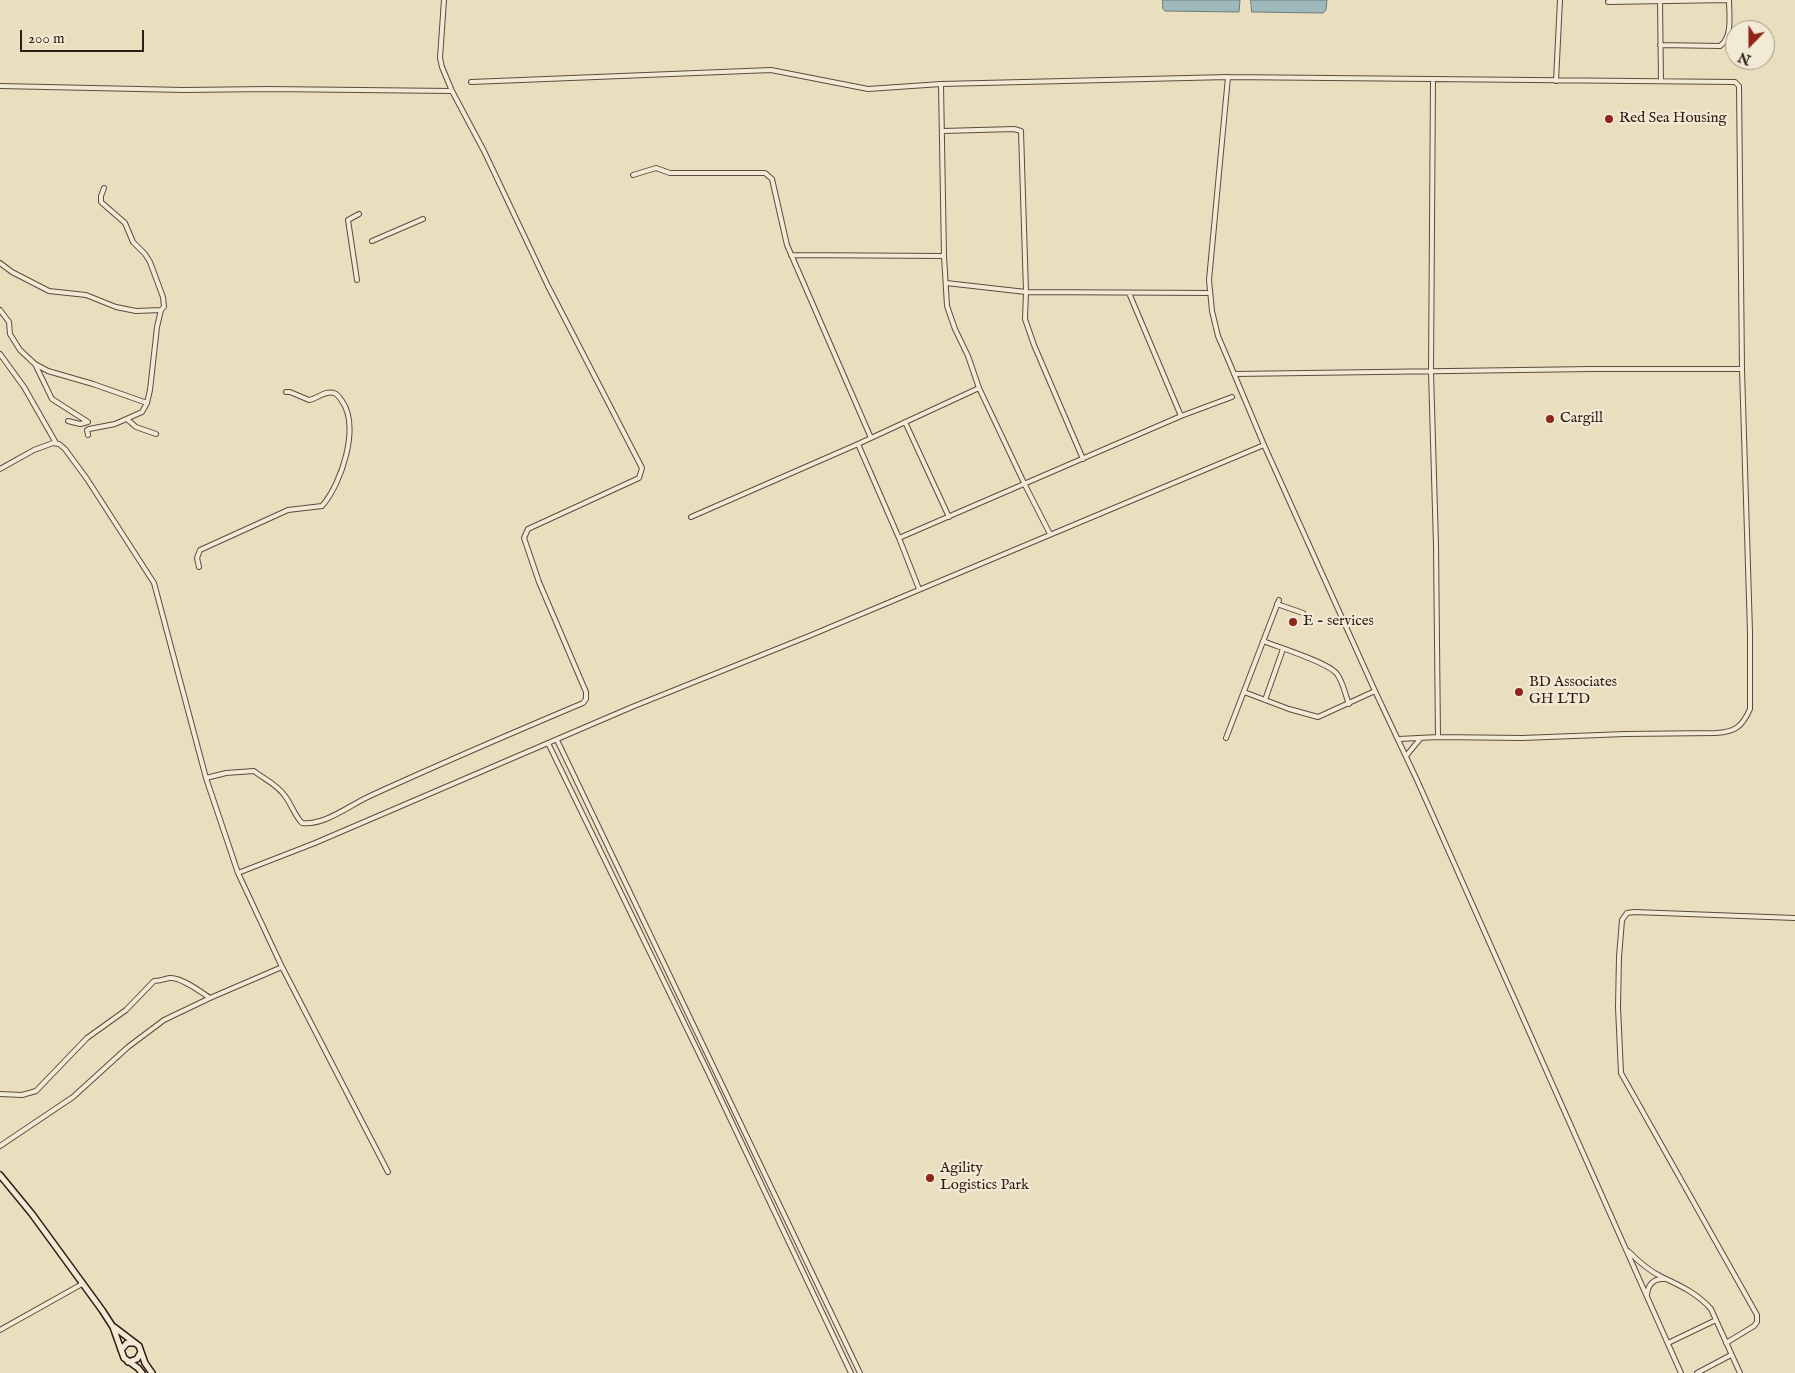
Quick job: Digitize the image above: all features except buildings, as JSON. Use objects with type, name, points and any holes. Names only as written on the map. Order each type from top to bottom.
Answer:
[{"type":"main road","points":[[0,1175],[32,1214],[114,1327],[136,1343],[152,1373]]},
{"type":"main road","points":[[114,1327],[124,1358],[142,1373]]},
{"type":"main road","points":[[121,1350],[127,1343],[136,1343]]},
{"type":"main road","points":[[128,1362],[137,1359],[142,1352]]},
{"type":"street","points":[[206,778],[226,773],[254,771],[275,785],[286,796],[296,818],[302,823],[314,823],[456,757],[583,703],[586,698],[586,692],[539,582],[524,538],[525,533],[639,478],[642,468],[553,295],[484,151],[452,91],[440,58],[444,0]]},
{"type":"street","points":[[1556,81],[1560,0]]},
{"type":"street","points":[[1608,2],[1729,0],[1728,34],[1725,43],[1720,46],[1711,47],[1660,45]]},
{"type":"street","points":[[1660,1],[1661,81]]},
{"type":"street","points":[[471,82],[771,70],[868,89],[941,84],[1228,77],[1735,82],[1739,86],[1742,369],[1750,632],[1750,709],[1746,719],[1730,732],[1716,733],[1399,739]]},
{"type":"street","points":[[1228,77],[1209,280],[1218,336],[1264,445],[1375,691],[1399,739],[1681,1373]]},
{"type":"street","points":[[1433,79],[1431,372],[1436,545],[1438,737]]},
{"type":"street","points":[[941,84],[944,256],[947,306],[979,388],[1024,485],[1050,534]]},
{"type":"street","points":[[0,86],[184,90],[452,91]]},
{"type":"street","points":[[943,131],[1014,129],[1021,131],[1026,319],[1034,345],[1084,459]]},
{"type":"street","points":[[633,175],[656,168],[670,172],[755,173],[768,175],[772,179],[778,212],[787,244],[871,438]]},
{"type":"street","points":[[88,435],[87,430],[89,428],[128,420],[142,412],[148,403],[154,371],[157,327],[164,307],[163,297],[150,262],[134,242],[125,223],[101,202],[104,188]]},
{"type":"street","points":[[358,280],[348,220],[359,214]]},
{"type":"street","points":[[372,241],[423,219]]},
{"type":"street","points":[[792,255],[944,256]]},
{"type":"street","points":[[0,263],[12,272],[49,291],[86,296],[136,311],[162,310]]},
{"type":"street","points":[[946,283],[1026,292],[1210,293]]},
{"type":"street","points":[[1129,293],[1181,416]]},
{"type":"street","points":[[0,310],[9,322],[10,334],[20,350],[35,364],[48,371],[148,403]]},
{"type":"street","points":[[0,354],[24,387],[56,443],[65,449],[87,479],[154,583],[206,778],[238,873],[282,968],[388,1172]]},
{"type":"street","points":[[35,364],[52,399],[88,422],[80,424],[68,421]]},
{"type":"street","points":[[1234,374],[1742,369]]},
{"type":"street","points":[[691,517],[858,444],[979,388]]},
{"type":"street","points":[[199,567],[197,558],[200,550],[288,510],[322,506],[341,473],[350,426],[345,405],[333,392],[326,392],[309,400],[286,392]]},
{"type":"street","points":[[899,538],[1181,416],[1232,397]]},
{"type":"street","points":[[128,420],[136,427],[156,434]]},
{"type":"street","points":[[905,422],[949,517]]},
{"type":"street","points":[[0,469],[34,450],[53,442],[56,443]]},
{"type":"street","points":[[858,444],[919,589]]},
{"type":"street","points":[[238,873],[1264,445]]},
{"type":"street","points":[[1226,738],[1278,602],[1303,614]]},
{"type":"street","points":[[1262,642],[1321,664],[1334,671],[1338,676],[1349,704]]},
{"type":"street","points":[[1265,700],[1283,650]]},
{"type":"street","points":[[1244,692],[1318,717],[1375,691]]},
{"type":"street","points":[[1406,756],[1420,739]]},
{"type":"street","points":[[557,740],[860,1373]]},
{"type":"street","points":[[548,743],[708,1072],[851,1373]]},
{"type":"street","points":[[1726,1343],[1754,1326],[1757,1322],[1757,1315],[1621,1073],[1619,965],[1622,920],[1627,913],[1634,912],[1795,918]]},
{"type":"street","points":[[0,1146],[73,1097],[128,1047],[171,1016],[282,968]]},
{"type":"street","points":[[0,1094],[22,1095],[36,1091],[87,1038],[126,1010],[154,981],[164,981],[170,978],[178,980],[210,998]]},
{"type":"street","points":[[1626,1249],[1650,1270],[1684,1286],[1700,1297],[1712,1309],[1740,1373]]},
{"type":"street","points":[[1646,1297],[1648,1287],[1655,1279],[1669,1280]]},
{"type":"street","points":[[0,1330],[82,1284]]},
{"type":"street","points":[[1668,1342],[1716,1320]]},
{"type":"street","points":[[1697,1373],[1731,1355]]},
{"type":"water","points":[[1163,0],[1240,0],[1239,12],[1165,11],[1163,9]]},
{"type":"water","points":[[1251,0],[1327,0],[1326,10],[1323,13],[1252,12]]},
{"type":"place","name":"Red Sea Housing","points":[[1609,119]]},
{"type":"place","name":"Cargill","points":[[1550,419]]},
{"type":"place","name":"E - services","points":[[1293,622]]},
{"type":"place","name":"BD Associates GH LTD","points":[[1519,692]]},
{"type":"place","name":"Agility Logistics Park","points":[[930,1178]]}]
